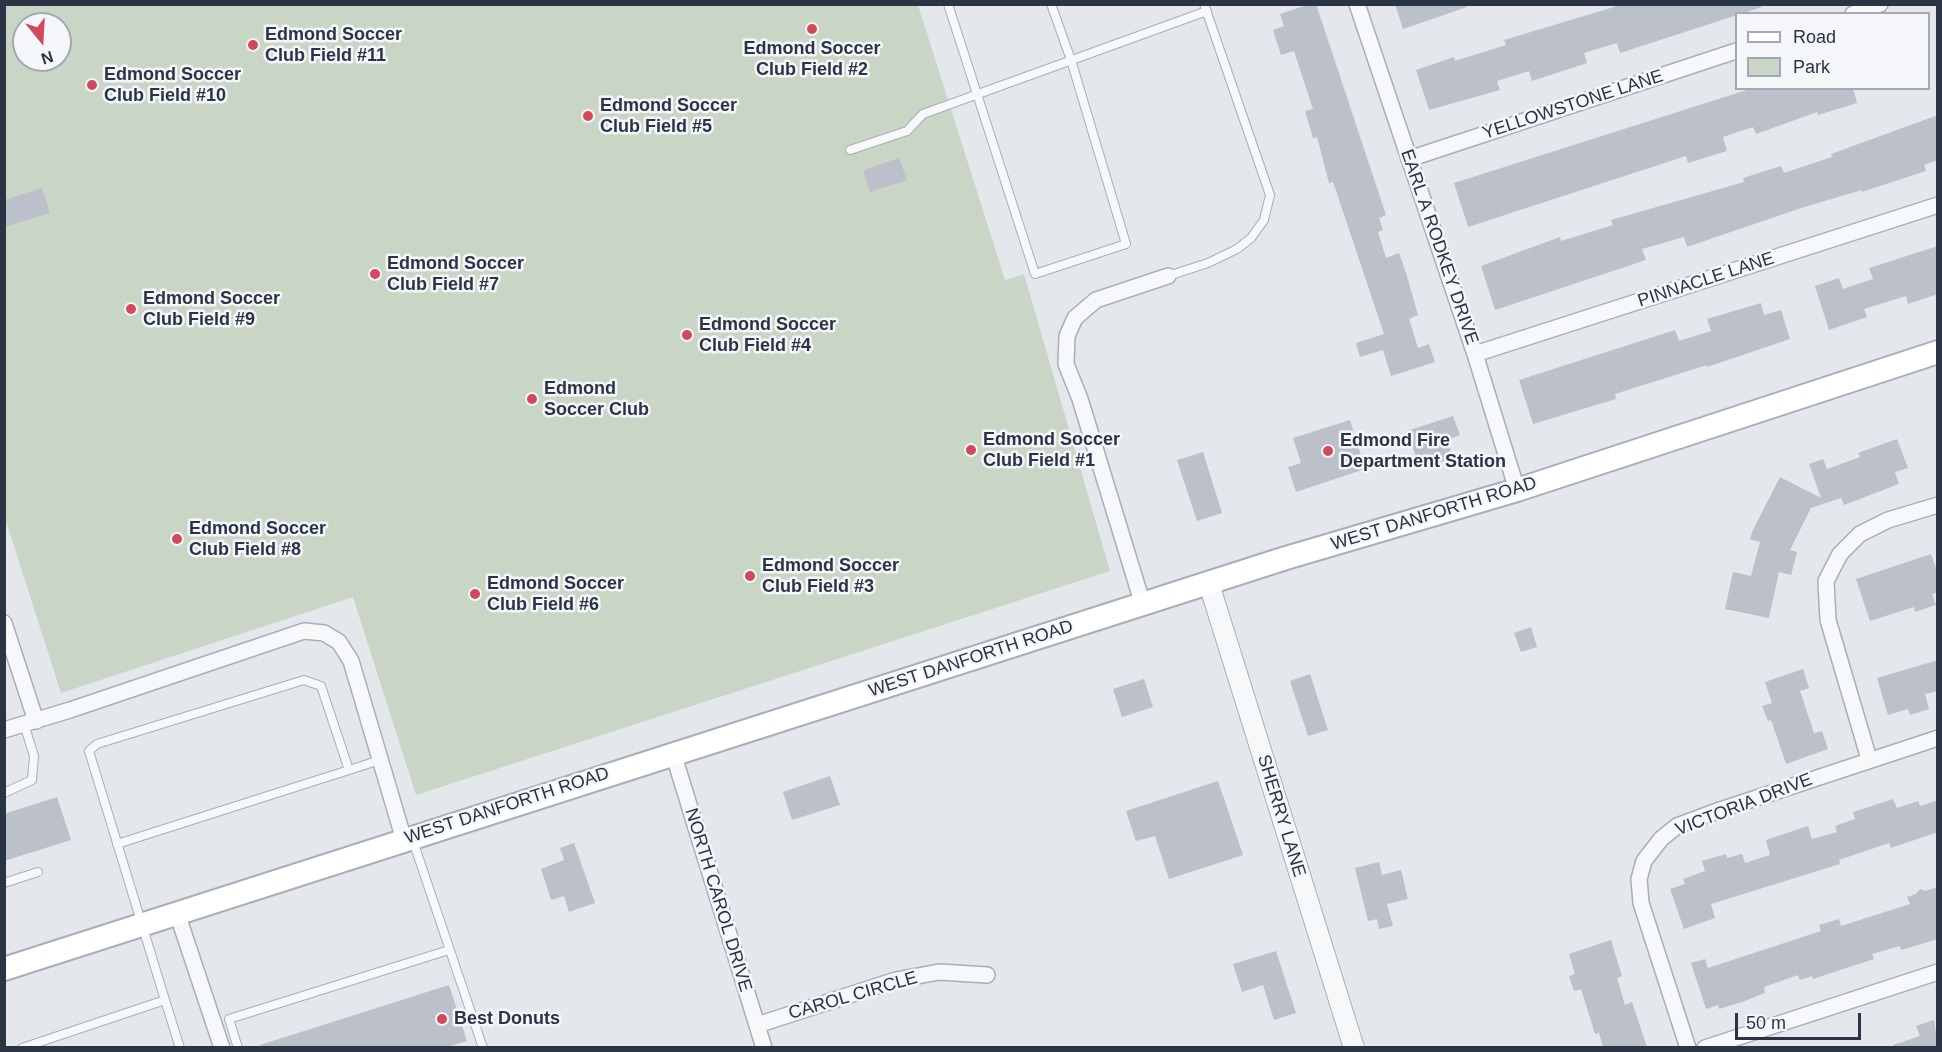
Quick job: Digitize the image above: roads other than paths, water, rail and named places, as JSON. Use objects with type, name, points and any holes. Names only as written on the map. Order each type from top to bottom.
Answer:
[{"type":"main road","name":"WEST DANFORTH ROAD","points":[[4,969],[673,753],[1209,584],[1517,490],[1938,352]]},
{"type":"street","name":"EARL A RODKEY DRIVE","points":[[1358,4],[1475,354],[1517,490]]},
{"type":"street","points":[[1858,12],[1880,4]]},
{"type":"street","name":"YELLOWSTONE LANE","points":[[1409,159],[1735,52]]},
{"type":"street","name":"PINNACLE LANE","points":[[1475,354],[1938,205]]},
{"type":"street","points":[[1143,605],[1080,399],[1066,364],[1066,336],[1075,318],[1096,300],[1168,276]]},
{"type":"street","points":[[1869,759],[1828,620],[1826,581],[1840,554],[1860,534],[1888,520],[1938,505]]},
{"type":"street","name":"SHERRY LANE","points":[[1209,584],[1354,1047]]},
{"type":"street","points":[[4,623],[30,722]]},
{"type":"street","points":[[4,730],[304,631],[324,633],[339,642],[351,661],[380,760],[408,838]]},
{"type":"street","name":"VICTORIA DRIVE","points":[[1688,1047],[1641,903],[1639,879],[1644,861],[1661,839],[1677,826],[1869,759],[1938,738]]},
{"type":"street","name":"NORTH CAROL DRIVE","points":[[673,753],[764,1047]]},
{"type":"street","points":[[177,913],[222,1047]]},
{"type":"street","name":"CAROL CIRCLE","points":[[757,1025],[896,980],[939,972],[987,975]]},
{"type":"street","points":[[1705,1047],[1938,972]]},
{"type":"lane","points":[[948,4],[1035,274],[1126,244],[1052,4]]},
{"type":"lane","points":[[850,150],[907,131],[923,114],[1206,8],[1270,195],[1264,220],[1251,238],[1238,249],[1208,263],[1168,276]]},
{"type":"lane","points":[[180,1047],[89,751],[97,744],[304,680],[321,686],[349,770]]},
{"type":"lane","points":[[4,793],[32,780],[34,756],[30,722]]},
{"type":"lane","points":[[117,844],[380,760]]},
{"type":"lane","points":[[408,838],[483,1047]]},
{"type":"lane","points":[[4,883],[38,872]]},
{"type":"lane","points":[[238,1047],[229,1019],[449,950]]},
{"type":"lane","points":[[22,1047],[165,1000]]},
{"type":"place","name":"Edmond Soccer Club Field #2","points":[[812,29]]},
{"type":"place","name":"Edmond Soccer Club Field #11","points":[[253,45]]},
{"type":"place","name":"Edmond Soccer Club Field #10","points":[[92,85]]},
{"type":"place","name":"Edmond Soccer Club Field #5","points":[[588,116]]},
{"type":"place","name":"Edmond Soccer Club Field #7","points":[[375,274]]},
{"type":"place","name":"Edmond Soccer Club Field #9","points":[[131,309]]},
{"type":"place","name":"Edmond Soccer Club Field #4","points":[[687,335]]},
{"type":"place","name":"Edmond Soccer Club","points":[[532,399]]},
{"type":"place","name":"Edmond Soccer Club Field #1","points":[[971,450]]},
{"type":"place","name":"Edmond Fire Department Station","points":[[1328,451]]},
{"type":"place","name":"Edmond Soccer Club Field #8","points":[[177,539]]},
{"type":"place","name":"Edmond Soccer Club Field #3","points":[[750,576]]},
{"type":"place","name":"Edmond Soccer Club Field #6","points":[[475,594]]},
{"type":"place","name":"Best Donuts","points":[[442,1019]]}]
